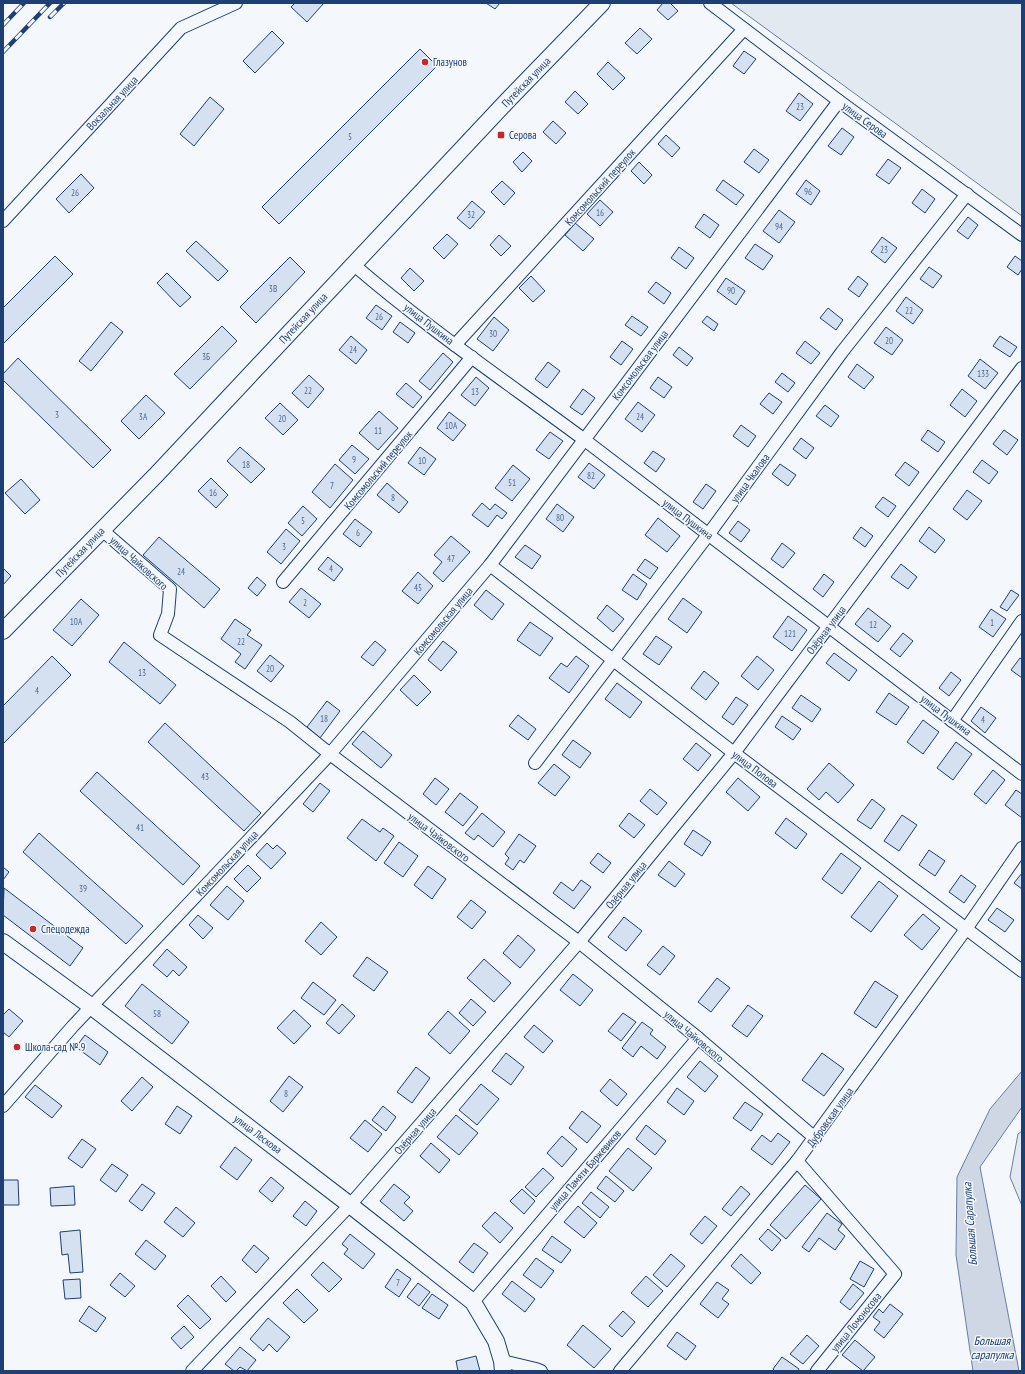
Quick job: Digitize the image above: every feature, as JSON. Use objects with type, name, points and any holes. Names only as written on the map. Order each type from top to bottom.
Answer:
[{"type":"main road","name":"Путейская улица","points":[[3,631],[157,474],[508,100],[602,3]]},
{"type":"main road","name":"улица Лескова","points":[[3,942],[92,1007],[350,1204],[473,1302],[496,1341],[502,1366]]},
{"type":"street","name":"Вокзальная улица","points":[[3,221],[181,28],[236,3]]},
{"type":"street","name":"улица Серова","points":[[710,3],[839,101],[1022,235]]},
{"type":"street","name":"Комсомольский переулок","points":[[455,345],[744,29]]},
{"type":"street","name":"Комсомольская улица","points":[[3,1106],[92,1007],[330,754],[490,565],[839,101]]},
{"type":"street","name":"улица Чкалова","points":[[535,763],[708,535],[842,352],[967,194]]},
{"type":"street","name":"улица Пушкина","points":[[354,265],[455,345],[584,440],[1022,774]]},
{"type":"street","name":"Комсомольский переулок","points":[[283,582],[472,357]]},
{"type":"street","name":"Озёрная улица","points":[[192,1371],[350,1204],[579,942],[734,753],[1022,368]]},
{"type":"street","name":"улица Чайковского","points":[[102,530],[170,589],[168,614],[160,634],[290,722],[330,754],[579,942],[698,1038],[815,1138]]},
{"type":"street","name":"улица Попова","points":[[490,565],[734,753],[1022,971]]},
{"type":"street","points":[[952,721],[1022,622]]},
{"type":"street","name":"Дубровская улица","points":[[620,1371],[815,1138],[966,929],[1022,848]]},
{"type":"street","name":"улица Памяти Баржевиков","points":[[473,1302],[698,1038]]},
{"type":"street","name":"улица Ломоносова","points":[[797,1161],[895,1274],[818,1371]]},
{"type":"street","points":[[502,1366],[536,1369],[541,1371]]},
{"type":"shaded area","points":[[731,3],[1022,3],[1022,216]]},
{"type":"shaded area","points":[[1022,1131],[1022,1206],[1010,1177],[1018,1134]]},
{"type":"water","name":"Большая сарапулка","points":[[1022,1071],[1022,1107],[980,1167],[1019,1371],[973,1371],[956,1255],[957,1177],[990,1109]]},
{"type":"building","points":[[295,3],[324,3],[307,22],[291,7]]},
{"type":"building","points":[[486,3],[500,3],[495,9]]},
{"type":"building","points":[[663,3],[670,3],[678,11],[668,20],[657,10]]},
{"type":"building","points":[[640,28],[652,39],[637,54],[625,43]]},
{"type":"building","points":[[272,31],[284,43],[255,73],[243,61]]},
{"type":"building","points":[[420,49],[437,66],[279,224],[262,207]]},
{"type":"building","points":[[744,51],[756,59],[744,74],[733,66]]},
{"type":"building","points":[[608,62],[625,78],[613,90],[597,74]]},
{"type":"building","points":[[575,91],[588,104],[578,114],[565,102]]},
{"type":"building","points":[[799,93],[813,104],[800,121],[786,111]]},
{"type":"building","points":[[210,97],[224,109],[194,146],[180,134]]},
{"type":"building","points":[[553,121],[566,133],[556,144],[543,132]]},
{"type":"building","points":[[842,128],[854,137],[841,155],[828,146]]},
{"type":"building","points":[[666,135],[680,148],[672,157],[658,144]]},
{"type":"building","points":[[754,149],[769,160],[759,173],[744,162]]},
{"type":"building","points":[[523,152],[532,161],[522,172],[513,162]]},
{"type":"building","points":[[888,159],[901,168],[889,184],[876,175]]},
{"type":"building","points":[[639,162],[652,175],[644,184],[631,171]]},
{"type":"building","points":[[81,174],[94,188],[69,213],[56,199]]},
{"type":"building","points":[[723,180],[744,195],[736,205],[716,190]]},
{"type":"building","points":[[806,180],[820,191],[811,205],[796,194]]},
{"type":"building","points":[[502,181],[515,193],[504,205],[491,192]]},
{"type":"building","points":[[922,189],[935,199],[925,213],[912,203]]},
{"type":"building","points":[[600,200],[613,212],[600,226],[587,214]]},
{"type":"building","points":[[472,201],[485,212],[470,229],[457,218]]},
{"type":"building","points":[[779,210],[795,222],[779,243],[763,231]]},
{"type":"building","points":[[704,214],[719,225],[710,238],[695,227]]},
{"type":"building","points":[[968,217],[978,225],[968,239],[957,231]]},
{"type":"building","points":[[575,223],[594,239],[583,251],[565,235]]},
{"type":"building","points":[[447,234],[458,244],[444,259],[433,248]]},
{"type":"building","points":[[499,235],[511,246],[501,256],[490,245]]},
{"type":"building","points":[[882,237],[897,248],[885,263],[871,252]]},
{"type":"building","points":[[196,241],[228,271],[218,281],[186,251]]},
{"type":"building","points":[[755,244],[773,256],[763,270],[745,258]]},
{"type":"building","points":[[679,247],[694,258],[686,269],[671,258]]},
{"type":"building","points":[[55,256],[73,274],[4,343],[3,308]]},
{"type":"building","points":[[1015,256],[1022,261],[1022,269],[1018,275],[1007,267]]},
{"type":"building","points":[[290,257],[305,272],[256,323],[240,307]]},
{"type":"building","points":[[929,267],[942,276],[933,288],[920,279]]},
{"type":"building","points":[[410,268],[424,281],[414,291],[401,278]]},
{"type":"building","points":[[167,273],[191,297],[180,307],[157,283]]},
{"type":"building","points":[[531,276],[545,291],[533,302],[519,288]]},
{"type":"building","points":[[858,276],[868,284],[859,297],[848,289]]},
{"type":"building","points":[[726,278],[745,291],[736,305],[717,291]]},
{"type":"building","points":[[656,282],[671,293],[664,304],[648,292]]},
{"type":"building","points":[[906,297],[923,310],[913,324],[896,311]]},
{"type":"building","points":[[376,305],[392,316],[382,330],[366,318]]},
{"type":"building","points":[[828,308],[843,320],[836,330],[820,318]]},
{"type":"building","points":[[632,316],[648,327],[641,336],[625,325]]},
{"type":"building","points":[[707,316],[718,324],[714,331],[702,322]]},
{"type":"building","points":[[494,317],[509,330],[493,351],[477,339]]},
{"type":"building","points":[[111,322],[123,332],[91,371],[79,361]]},
{"type":"building","points":[[400,322],[415,333],[408,343],[393,332]]},
{"type":"building","points":[[222,326],[237,341],[190,389],[174,374]]},
{"type":"building","points":[[886,327],[903,340],[892,355],[874,343]]},
{"type":"building","points":[[351,336],[367,350],[356,364],[339,350]]},
{"type":"building","points":[[1000,336],[1017,347],[1010,357],[993,346]]},
{"type":"building","points":[[622,341],[633,349],[621,365],[610,357]]},
{"type":"building","points":[[805,341],[820,353],[811,364],[796,353]]},
{"type":"building","points":[[679,347],[693,358],[687,366],[673,355]]},
{"type":"building","points":[[443,353],[453,362],[430,390],[419,381]]},
{"type":"building","points":[[18,358],[111,450],[93,468],[3,380],[3,374]]},
{"type":"building","points":[[980,359],[998,373],[985,389],[968,376]]},
{"type":"building","points":[[548,362],[560,371],[547,388],[535,379]]},
{"type":"building","points":[[857,364],[874,377],[864,389],[848,377]]},
{"type":"building","points":[[782,373],[795,383],[788,392],[775,382]]},
{"type":"building","points":[[309,375],[324,389],[308,408],[292,393]]},
{"type":"building","points":[[476,377],[489,388],[475,406],[461,395]]},
{"type":"building","points":[[658,377],[672,387],[664,398],[650,388]]},
{"type":"building","points":[[406,383],[422,397],[413,408],[396,394]]},
{"type":"building","points":[[583,389],[595,398],[582,415],[570,407]]},
{"type":"building","points":[[962,389],[977,401],[965,417],[950,405]]},
{"type":"building","points":[[769,393],[782,402],[773,414],[760,404]]},
{"type":"building","points":[[146,395],[165,413],[139,439],[121,421]]},
{"type":"building","points":[[638,402],[655,415],[642,432],[625,419]]},
{"type":"building","points":[[280,403],[298,420],[283,435],[265,418]]},
{"type":"building","points":[[825,405],[839,416],[831,427],[816,416]]},
{"type":"building","points":[[379,411],[398,428],[378,450],[359,433]]},
{"type":"building","points":[[449,412],[466,425],[453,441],[437,428]]},
{"type":"building","points":[[741,425],[756,436],[748,447],[733,436]]},
{"type":"building","points":[[928,430],[945,442],[938,452],[921,440]]},
{"type":"building","points":[[1004,430],[1018,440],[1007,455],[993,444]]},
{"type":"building","points":[[550,432],[563,441],[549,459],[536,450]]},
{"type":"building","points":[[801,438],[814,448],[806,459],[793,449]]},
{"type":"building","points":[[352,445],[369,459],[355,474],[339,460]]},
{"type":"building","points":[[240,447],[265,469],[251,483],[227,461]]},
{"type":"building","points":[[420,447],[436,459],[424,475],[408,463]]},
{"type":"building","points":[[653,451],[665,459],[656,472],[644,463]]},
{"type":"building","points":[[982,460],[998,472],[989,484],[973,472]]},
{"type":"building","points":[[905,462],[919,472],[909,486],[895,475]]},
{"type":"building","points":[[589,463],[605,475],[594,489],[578,477]]},
{"type":"building","points":[[335,464],[353,480],[330,508],[312,492]]},
{"type":"building","points":[[780,464],[796,475],[788,486],[772,474]]},
{"type":"building","points":[[513,465],[530,479],[512,501],[495,488]]},
{"type":"building","points":[[211,478],[228,495],[216,508],[198,491]]},
{"type":"building","points":[[21,479],[40,500],[25,514],[5,493]]},
{"type":"building","points":[[387,483],[408,502],[399,513],[377,495]]},
{"type":"building","points":[[706,484],[716,491],[703,509],[693,502]]},
{"type":"building","points":[[967,490],[982,501],[967,520],[953,509]]},
{"type":"building","points":[[883,497],[896,506],[888,517],[875,507]]},
{"type":"building","points":[[482,503],[490,510],[495,504],[507,513],[502,519],[497,515],[488,527],[472,515]]},
{"type":"building","points":[[557,504],[574,517],[563,532],[546,519]]},
{"type":"building","points":[[303,506],[317,519],[302,536],[288,523]]},
{"type":"building","points":[[658,518],[680,536],[667,552],[645,535]]},
{"type":"building","points":[[355,519],[372,532],[360,547],[343,534]]},
{"type":"building","points":[[738,521],[750,530],[741,542],[729,533]]},
{"type":"building","points":[[861,527],[873,536],[865,547],[853,538]]},
{"type":"building","points":[[929,527],[945,540],[935,553],[919,541]]},
{"type":"building","points":[[286,529],[300,541],[281,564],[267,552]]},
{"type":"building","points":[[451,536],[470,552],[443,582],[433,573],[442,562],[434,555]]},
{"type":"building","points":[[159,537],[220,589],[204,608],[143,555]]},
{"type":"building","points":[[782,543],[795,553],[783,568],[771,559]]},
{"type":"building","points":[[525,545],[541,556],[532,569],[515,557]]},
{"type":"building","points":[[328,557],[343,569],[334,581],[318,569]]},
{"type":"building","points":[[645,559],[658,568],[650,579],[637,570]]},
{"type":"building","points":[[901,564],[917,577],[908,589],[891,577]]},
{"type":"building","points":[[3,568],[11,576],[3,585]]},
{"type":"building","points":[[418,572],[433,586],[418,604],[402,591]]},
{"type":"building","points":[[633,574],[647,584],[637,600],[622,590]]},
{"type":"building","points":[[824,574],[834,582],[823,597],[813,589]]},
{"type":"building","points":[[257,577],[266,585],[257,596],[248,588]]},
{"type":"building","points":[[301,588],[321,604],[309,618],[289,602]]},
{"type":"building","points":[[486,590],[504,604],[492,620],[474,605]]},
{"type":"building","points":[[1011,590],[1019,595],[1007,611],[1000,607]]},
{"type":"building","points":[[683,598],[702,612],[687,633],[668,619]]},
{"type":"building","points":[[81,599],[99,615],[72,646],[53,630]]},
{"type":"building","points":[[607,605],[624,619],[613,632],[597,618]]},
{"type":"building","points":[[868,608],[891,626],[878,642],[855,624]]},
{"type":"building","points":[[991,609],[1006,619],[993,637],[979,627]]},
{"type":"building","points":[[788,616],[807,630],[792,651],[773,637]]},
{"type":"building","points":[[235,619],[251,630],[247,635],[262,645],[245,669],[235,662],[241,654],[221,639]]},
{"type":"building","points":[[530,622],[553,638],[540,656],[517,640]]},
{"type":"building","points":[[903,633],[913,641],[900,657],[890,649]]},
{"type":"building","points":[[656,636],[672,647],[659,665],[643,654]]},
{"type":"building","points":[[375,641],[386,650],[373,666],[361,657]]},
{"type":"building","points":[[443,641],[457,652],[441,671],[428,660]]},
{"type":"building","points":[[124,642],[176,685],[160,704],[109,662]]},
{"type":"building","points":[[834,653],[857,670],[849,681],[826,663]]},
{"type":"building","points":[[270,655],[284,666],[271,682],[257,671]]},
{"type":"building","points":[[52,656],[71,675],[3,744],[3,706]]},
{"type":"building","points":[[576,656],[589,666],[569,693],[549,678],[561,663],[567,667]]},
{"type":"building","points":[[757,656],[774,670],[758,690],[741,676]]},
{"type":"building","points":[[1020,658],[1022,659],[1022,678],[1011,670]]},
{"type":"building","points":[[704,671],[719,683],[706,700],[691,688]]},
{"type":"building","points":[[951,672],[961,680],[949,696],[939,688]]},
{"type":"building","points":[[414,675],[431,692],[417,706],[400,690]]},
{"type":"building","points":[[617,683],[642,702],[630,718],[605,699]]},
{"type":"building","points":[[889,693],[909,707],[896,725],[876,712]]},
{"type":"building","points":[[801,695],[821,709],[812,722],[792,708]]},
{"type":"building","points":[[736,697],[748,705],[733,725],[722,717]]},
{"type":"building","points":[[327,701],[340,711],[320,738],[307,727]]},
{"type":"building","points":[[981,707],[996,718],[985,733],[971,721]]},
{"type":"building","points":[[518,715],[536,729],[528,740],[509,726]]},
{"type":"building","points":[[782,716],[801,729],[793,740],[775,727]]},
{"type":"building","points":[[923,720],[939,732],[923,754],[907,742]]},
{"type":"building","points":[[165,723],[261,813],[244,831],[148,742]]},
{"type":"building","points":[[363,731],[392,755],[381,768],[352,744]]},
{"type":"building","points":[[573,740],[591,753],[580,768],[562,755]]},
{"type":"building","points":[[956,742],[972,754],[953,780],[937,768]]},
{"type":"building","points":[[696,743],[711,755],[698,771],[683,759]]},
{"type":"building","points":[[829,763],[854,785],[838,803],[826,792],[819,800],[807,789]]},
{"type":"building","points":[[554,764],[570,777],[555,796],[538,783]]},
{"type":"building","points":[[993,770],[1005,780],[986,804],[974,794]]},
{"type":"building","points":[[97,772],[200,866],[183,885],[80,791]]},
{"type":"building","points":[[435,778],[449,789],[436,805],[423,794]]},
{"type":"building","points":[[738,778],[760,797],[748,811],[726,792]]},
{"type":"building","points":[[320,783],[330,791],[313,812],[303,804]]},
{"type":"building","points":[[650,789],[667,803],[657,815],[640,801]]},
{"type":"building","points":[[1016,790],[1022,794],[1022,818],[1005,805]]},
{"type":"building","points":[[460,793],[478,807],[463,826],[445,812]]},
{"type":"building","points":[[872,799],[885,809],[871,829],[857,820]]},
{"type":"building","points":[[482,813],[505,832],[493,847],[478,835],[474,840],[465,833]]},
{"type":"building","points":[[629,813],[645,825],[634,838],[619,826]]},
{"type":"building","points":[[902,815],[917,825],[899,851],[884,841]]},
{"type":"building","points":[[786,818],[807,834],[796,849],[775,833]]},
{"type":"building","points":[[362,819],[380,832],[383,828],[394,836],[376,861],[347,838]]},
{"type":"building","points":[[693,830],[711,842],[702,856],[684,844]]},
{"type":"building","points":[[39,833],[143,926],[126,944],[23,852]]},
{"type":"building","points":[[519,834],[536,846],[524,863],[520,860],[513,870],[505,864],[509,858],[505,854]]},
{"type":"building","points":[[399,842],[418,856],[403,877],[384,863]]},
{"type":"building","points":[[267,843],[273,849],[277,845],[286,853],[271,869],[256,855]]},
{"type":"building","points":[[929,850],[945,861],[935,876],[919,865]]},
{"type":"building","points":[[598,853],[611,863],[603,873],[590,863]]},
{"type":"building","points":[[841,853],[861,868],[842,894],[822,879]]},
{"type":"building","points":[[669,861],[685,874],[675,887],[658,875]]},
{"type":"building","points":[[248,865],[261,878],[247,892],[234,879]]},
{"type":"building","points":[[428,866],[446,879],[432,899],[414,885]]},
{"type":"building","points":[[3,867],[9,872],[3,880]]},
{"type":"building","points":[[1022,873],[1022,889],[1014,883]]},
{"type":"building","points":[[961,875],[976,886],[964,903],[949,892]]},
{"type":"building","points":[[581,880],[591,887],[574,909],[553,893],[561,882],[573,891]]},
{"type":"building","points":[[879,881],[898,896],[871,932],[851,917]]},
{"type":"building","points":[[227,886],[244,901],[228,920],[210,905]]},
{"type":"building","points":[[4,888],[83,948],[70,966],[3,915]]},
{"type":"building","points":[[471,900],[486,912],[472,929],[457,917]]},
{"type":"building","points":[[997,908],[1014,920],[1005,932],[988,920]]},
{"type":"building","points":[[923,914],[940,928],[922,950],[904,935]]},
{"type":"building","points":[[198,915],[213,928],[203,939],[189,925]]},
{"type":"building","points":[[624,917],[642,931],[626,951],[608,937]]},
{"type":"building","points":[[321,922],[337,937],[321,955],[305,941]]},
{"type":"building","points":[[518,935],[535,950],[520,968],[503,953]]},
{"type":"building","points":[[663,946],[675,956],[660,975],[647,965]]},
{"type":"building","points":[[167,949],[187,967],[179,976],[173,970],[167,977],[153,965]]},
{"type":"building","points":[[367,957],[388,972],[374,991],[353,976]]},
{"type":"building","points":[[484,959],[511,983],[494,1002],[467,978]]},
{"type":"building","points":[[573,974],[593,990],[580,1006],[560,990]]},
{"type":"building","points":[[717,978],[730,988],[711,1012],[698,1002]]},
{"type":"building","points":[[875,981],[898,996],[876,1028],[854,1013]]},
{"type":"building","points":[[313,982],[336,1000],[324,1015],[301,998]]},
{"type":"building","points":[[142,984],[189,1022],[172,1044],[125,1006]]},
{"type":"building","points":[[471,999],[486,1012],[473,1026],[459,1013]]},
{"type":"building","points":[[342,1004],[355,1016],[339,1034],[326,1023]]},
{"type":"building","points":[[748,1005],[763,1016],[747,1037],[732,1026]]},
{"type":"building","points":[[9,1009],[23,1021],[9,1037],[3,1032],[3,1013],[4,1014]]},
{"type":"building","points":[[294,1010],[311,1026],[294,1044],[277,1028]]},
{"type":"building","points":[[448,1011],[470,1031],[450,1054],[428,1034]]},
{"type":"building","points":[[623,1013],[636,1022],[621,1041],[608,1031]]},
{"type":"building","points":[[642,1022],[653,1030],[650,1034],[666,1047],[657,1059],[641,1046],[633,1057],[622,1048]]},
{"type":"building","points":[[534,1025],[553,1041],[543,1053],[524,1037]]},
{"type":"building","points":[[85,1035],[108,1052],[100,1065],[76,1047]]},
{"type":"building","points":[[506,1053],[524,1067],[511,1085],[492,1071]]},
{"type":"building","points":[[822,1053],[844,1069],[824,1096],[802,1080]]},
{"type":"building","points":[[700,1061],[718,1076],[705,1092],[687,1077]]},
{"type":"building","points":[[416,1067],[430,1078],[412,1103],[397,1092]]},
{"type":"building","points":[[289,1076],[303,1087],[283,1112],[270,1101]]},
{"type":"building","points":[[142,1077],[153,1087],[132,1111],[121,1101]]},
{"type":"building","points":[[610,1079],[627,1094],[617,1106],[600,1091]]},
{"type":"building","points":[[481,1084],[499,1099],[477,1125],[459,1110]]},
{"type":"building","points":[[35,1085],[62,1106],[52,1118],[25,1097]]},
{"type":"building","points":[[677,1088],[694,1101],[684,1115],[667,1102]]},
{"type":"building","points":[[745,1102],[763,1114],[751,1131],[733,1118]]},
{"type":"building","points":[[177,1106],[192,1116],[180,1134],[165,1124]]},
{"type":"building","points":[[383,1106],[396,1117],[386,1131],[372,1120]]},
{"type":"building","points":[[582,1111],[601,1126],[587,1143],[569,1128]]},
{"type":"building","points":[[456,1115],[478,1133],[459,1155],[437,1137]]},
{"type":"building","points":[[365,1120],[382,1134],[368,1152],[350,1138]]},
{"type":"building","points":[[646,1125],[666,1141],[655,1155],[636,1139]]},
{"type":"building","points":[[778,1133],[790,1142],[772,1165],[751,1149],[762,1135],[771,1142]]},
{"type":"building","points":[[562,1136],[577,1149],[562,1167],[547,1153]]},
{"type":"building","points":[[82,1139],[96,1149],[82,1168],[68,1158]]},
{"type":"building","points":[[431,1143],[450,1160],[439,1173],[420,1156]]},
{"type":"building","points":[[235,1147],[252,1160],[237,1180],[220,1167]]},
{"type":"building","points":[[628,1148],[652,1168],[633,1191],[609,1171]]},
{"type":"building","points":[[112,1164],[128,1175],[116,1192],[100,1180]]},
{"type":"building","points":[[543,1168],[554,1178],[536,1197],[525,1187]]},
{"type":"building","points":[[606,1176],[624,1191],[615,1202],[597,1188]]},
{"type":"building","points":[[271,1177],[284,1188],[272,1202],[259,1191]]},
{"type":"building","points":[[3,1180],[18,1180],[19,1205],[3,1205]]},
{"type":"building","points":[[142,1184],[155,1193],[142,1211],[129,1201]]},
{"type":"building","points":[[394,1184],[410,1197],[404,1203],[413,1211],[404,1221],[380,1201]]},
{"type":"building","points":[[805,1185],[821,1199],[786,1239],[770,1225]]},
{"type":"building","points":[[74,1186],[75,1205],[51,1206],[50,1188]]},
{"type":"building","points":[[741,1186],[750,1194],[731,1216],[722,1209]]},
{"type":"building","points":[[522,1189],[535,1201],[524,1214],[510,1201]]},
{"type":"building","points":[[591,1192],[609,1207],[600,1218],[582,1203]]},
{"type":"building","points":[[305,1201],[317,1211],[306,1226],[293,1216]]},
{"type":"building","points":[[578,1206],[597,1223],[584,1238],[564,1222]]},
{"type":"building","points":[[176,1207],[195,1223],[183,1237],[164,1222]]},
{"type":"building","points":[[495,1212],[513,1228],[500,1243],[482,1226]]},
{"type":"building","points":[[827,1213],[842,1224],[838,1230],[845,1236],[835,1250],[819,1238],[809,1252],[802,1247]]},
{"type":"building","points":[[705,1216],[717,1226],[702,1244],[690,1234]]},
{"type":"building","points":[[768,1229],[781,1240],[772,1251],[759,1239]]},
{"type":"building","points":[[80,1230],[83,1272],[70,1273],[68,1254],[62,1255],[60,1232]]},
{"type":"building","points":[[350,1234],[375,1254],[363,1269],[344,1254],[348,1249],[342,1244]]},
{"type":"building","points":[[552,1236],[571,1250],[561,1263],[542,1250]]},
{"type":"building","points":[[146,1240],[166,1256],[155,1270],[135,1254]]},
{"type":"building","points":[[474,1243],[488,1253],[473,1273],[459,1262]]},
{"type":"building","points":[[254,1245],[269,1258],[256,1273],[242,1260]]},
{"type":"building","points":[[671,1254],[685,1266],[667,1287],[653,1275]]},
{"type":"building","points":[[741,1254],[761,1273],[751,1284],[731,1266]]},
{"type":"building","points":[[536,1258],[554,1271],[541,1288],[523,1275]]},
{"type":"building","points":[[860,1261],[874,1269],[864,1287],[850,1279]]},
{"type":"building","points":[[323,1262],[342,1279],[329,1292],[311,1275]]},
{"type":"building","points":[[397,1269],[411,1279],[399,1297],[385,1287]]},
{"type":"building","points":[[120,1273],[135,1286],[125,1297],[110,1285]]},
{"type":"building","points":[[221,1276],[236,1292],[226,1302],[211,1286]]},
{"type":"building","points":[[646,1276],[663,1291],[648,1307],[631,1293]]},
{"type":"building","points":[[80,1279],[81,1298],[65,1299],[63,1280]]},
{"type":"building","points":[[512,1281],[535,1299],[525,1312],[502,1294]]},
{"type":"building","points":[[717,1282],[729,1290],[722,1299],[729,1304],[718,1318],[700,1304]]},
{"type":"building","points":[[418,1283],[430,1292],[419,1306],[407,1297]]},
{"type":"building","points":[[853,1284],[864,1293],[850,1310],[840,1302]]},
{"type":"building","points":[[297,1289],[318,1310],[304,1323],[283,1303]]},
{"type":"building","points":[[432,1294],[448,1305],[439,1319],[422,1308]]},
{"type":"building","points":[[188,1295],[211,1319],[200,1329],[177,1306]]},
{"type":"building","points":[[890,1304],[903,1314],[884,1338],[874,1330],[880,1322],[873,1317],[879,1309],[883,1313]]},
{"type":"building","points":[[89,1306],[106,1318],[96,1332],[79,1321]]},
{"type":"building","points":[[623,1311],[635,1322],[622,1337],[609,1326]]},
{"type":"building","points":[[268,1318],[290,1337],[277,1352],[269,1344],[263,1351],[250,1339]]},
{"type":"building","points":[[583,1325],[611,1349],[594,1368],[567,1345]]},
{"type":"building","points":[[184,1326],[194,1337],[181,1349],[171,1338]]},
{"type":"building","points":[[677,1332],[696,1346],[686,1360],[667,1346]]},
{"type":"building","points":[[807,1335],[819,1346],[803,1364],[790,1354]]},
{"type":"building","points":[[855,1340],[875,1357],[863,1371],[842,1355]]},
{"type":"building","points":[[240,1347],[256,1360],[247,1371],[240,1367],[234,1371],[225,1364]]},
{"type":"building","points":[[476,1356],[480,1371],[458,1371],[456,1361]]},
{"type":"building","points":[[782,1357],[799,1369],[798,1371],[775,1371],[773,1369]]},
{"type":"railway","points":[[3,25],[24,3]]},
{"type":"railway","points":[[3,52],[50,3]]},
{"type":"railway","points":[[50,17],[64,3]]},
{"type":"place","name":"Глазунов","points":[[425,62]]},
{"type":"place","name":"Серова","points":[[501,135]]},
{"type":"place","name":"Спецодежда","points":[[33,929]]},
{"type":"place","name":"Школа-сад № 9","points":[[17,1047]]},
{"type":"water label","name":"Большая Сарапулка","points":[[970,1224]]}]
